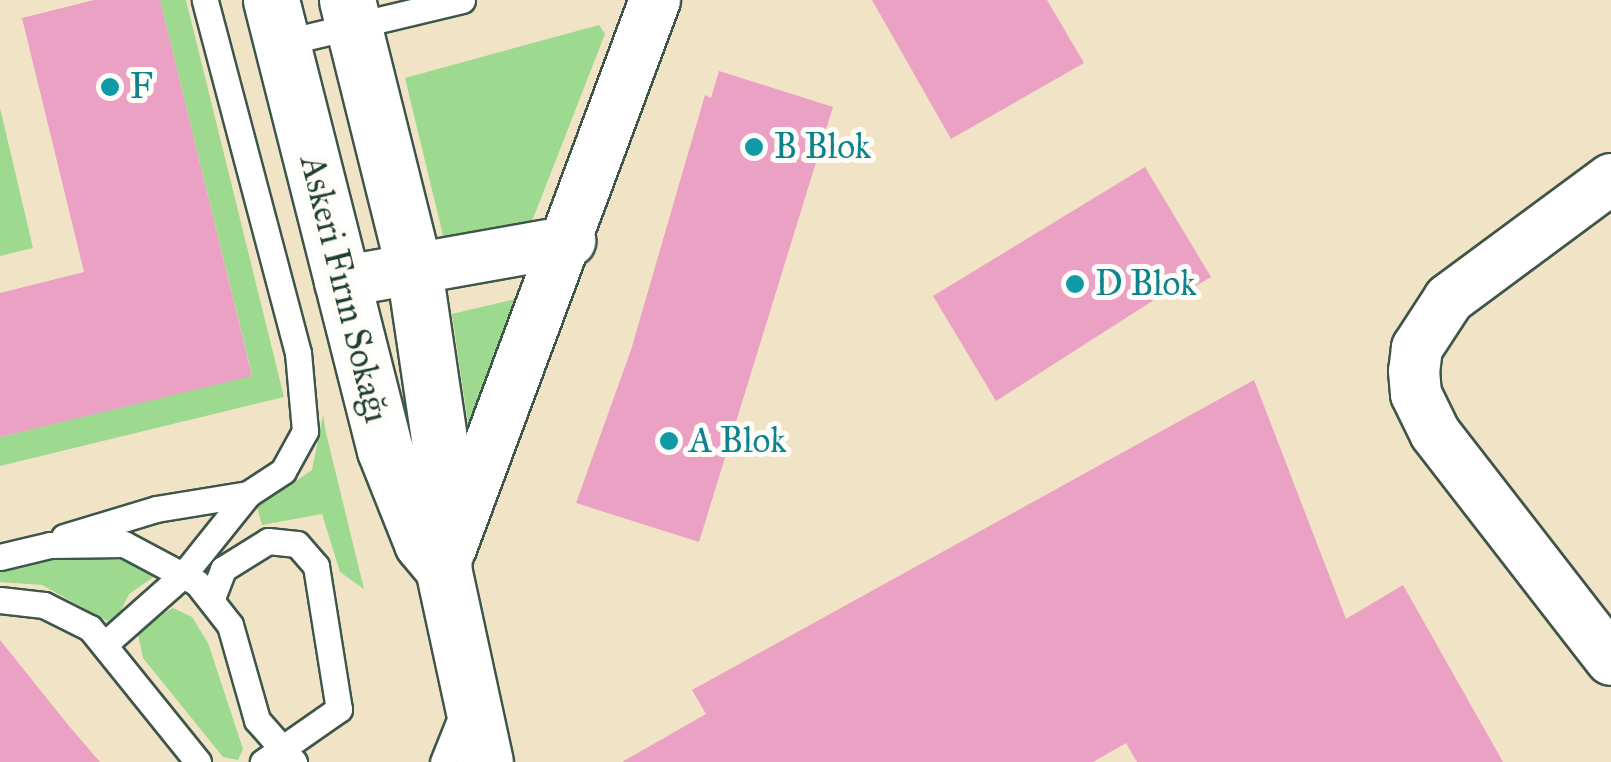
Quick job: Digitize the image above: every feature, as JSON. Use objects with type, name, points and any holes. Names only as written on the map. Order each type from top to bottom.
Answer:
[{"type":"street","points":[[442,568],[570,241],[656,0]]},
{"type":"street","name":"Askeri Fırın Sokağı","points":[[350,12],[414,269],[449,505],[442,568],[485,762]]},
{"type":"street","name":"Askeri Fırın Sokağı","points":[[268,14],[385,450],[422,543],[442,568]]},
{"type":"street","points":[[1611,178],[1449,299],[1417,348],[1414,371],[1416,394],[1435,434],[1611,660]]},
{"type":"street","points":[[340,282],[570,241]]},
{"type":"lane","points":[[106,643],[184,574],[248,494],[282,471],[299,448],[304,394],[205,0]]},
{"type":"lane","points":[[268,14],[350,12],[462,0]]},
{"type":"lane","points":[[50,545],[90,525],[248,494]]},
{"type":"lane","points":[[0,557],[50,545],[124,544],[184,574],[212,598],[230,625],[258,720],[278,758],[338,708],[316,566],[297,544],[268,540],[223,570],[212,598]]},
{"type":"lane","points":[[0,600],[44,605],[106,643],[198,762]]},
{"type":"lane","points":[[443,762],[470,694]]},
{"type":"lane","points":[[454,762],[470,694]]},
{"type":"green space","points":[[160,0],[186,0],[284,397],[0,466],[0,437],[252,375]]},
{"type":"green space","points":[[599,25],[605,34],[529,229],[446,248],[405,78]]},
{"type":"green space","points":[[0,108],[33,248],[0,256]]},
{"type":"green space","points":[[519,298],[469,430],[452,314]]},
{"type":"green space","points":[[323,415],[364,589],[340,572],[322,514],[262,525],[257,507],[312,470]]},
{"type":"green space","points":[[65,553],[112,555],[155,576],[129,594],[114,625],[42,585],[0,582],[0,567]]},
{"type":"green space","points":[[173,608],[192,617],[208,643],[243,749],[238,760],[223,757],[143,658],[137,629]]},
{"type":"building","points":[[94,0],[160,0],[252,376],[0,437],[0,293],[84,272],[22,18]]},
{"type":"building","points":[[872,0],[1047,0],[1084,63],[951,139]]},
{"type":"building","points":[[719,71],[833,107],[699,542],[576,503],[631,350],[705,95],[711,98]]},
{"type":"building","name":"D Blok","points":[[1145,167],[1211,277],[1173,299],[1168,291],[996,401],[933,296]]},
{"type":"building","points":[[1254,380],[1346,619],[1403,585],[1503,762],[1137,762],[1126,743],[1093,762],[622,762],[706,714],[692,690]]},
{"type":"building","points":[[0,640],[69,726],[100,762],[0,762]]},
{"type":"place","name":"F","points":[[110,87]]},
{"type":"place","name":"B Blok","points":[[754,147]]},
{"type":"place","name":"D Blok","points":[[1075,284]]},
{"type":"place","name":"A Blok","points":[[669,441]]}]
